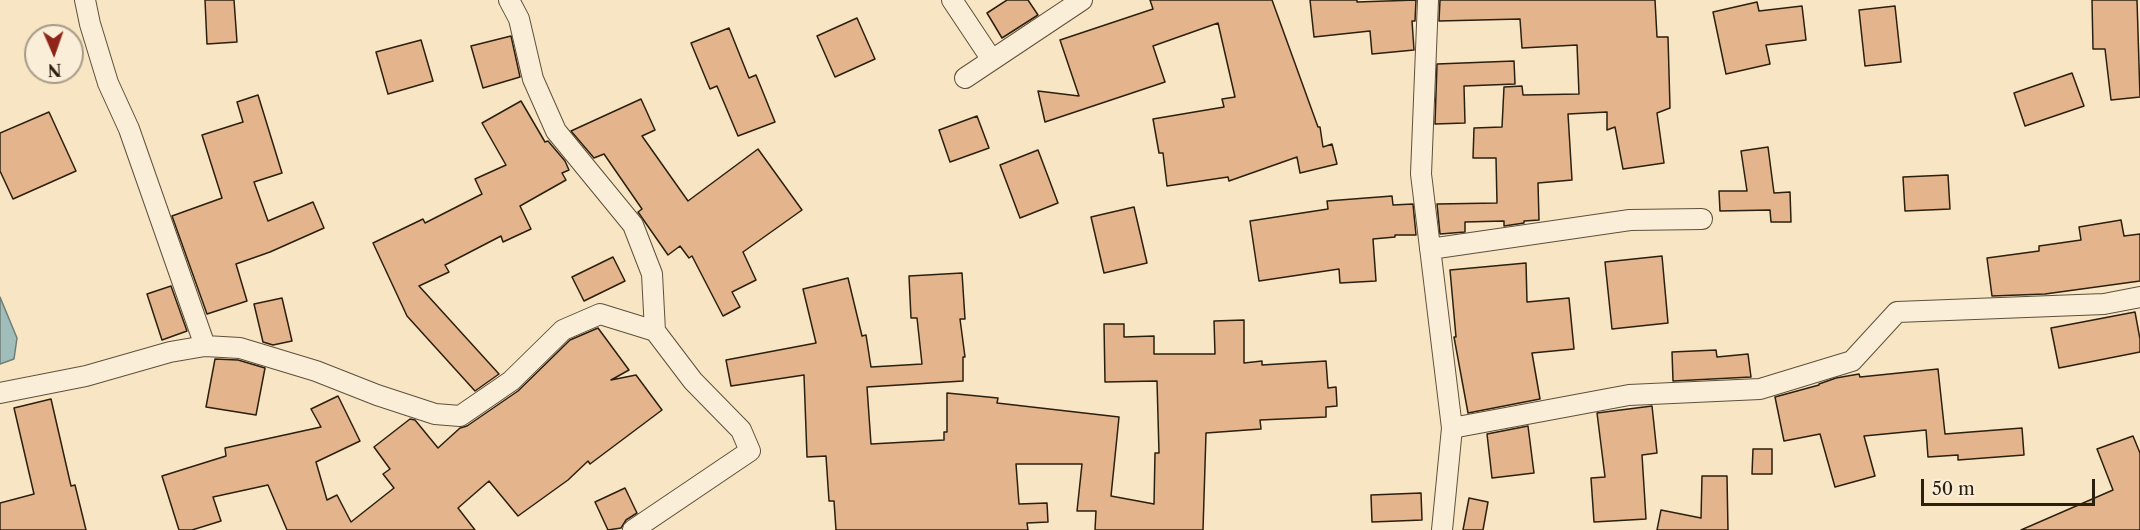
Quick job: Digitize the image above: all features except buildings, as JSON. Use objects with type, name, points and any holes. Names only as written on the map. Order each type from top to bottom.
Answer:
[{"type":"street","points":[[85,0],[108,83],[129,129],[205,346]]},
{"type":"street","points":[[509,0],[519,19],[533,79],[556,131],[633,225],[652,274],[655,331],[693,381],[741,430],[750,451],[633,530]]},
{"type":"street","points":[[952,0],[992,60]]},
{"type":"street","points":[[965,78],[1082,0]]},
{"type":"street","points":[[1428,0],[1421,174],[1452,428],[1442,530]]},
{"type":"street","points":[[1430,249],[1630,220],[1702,219]]},
{"type":"street","points":[[1452,428],[1629,395],[1760,389],[1852,361],[1897,312],[2104,304],[2140,297]]},
{"type":"street","points":[[0,393],[86,376],[170,352],[205,346],[240,348],[316,371],[377,395],[435,414],[460,416],[511,381],[563,330],[590,318],[600,314],[655,331]]},
{"type":"water","points":[[0,297],[17,338],[14,359],[0,364]]}]
